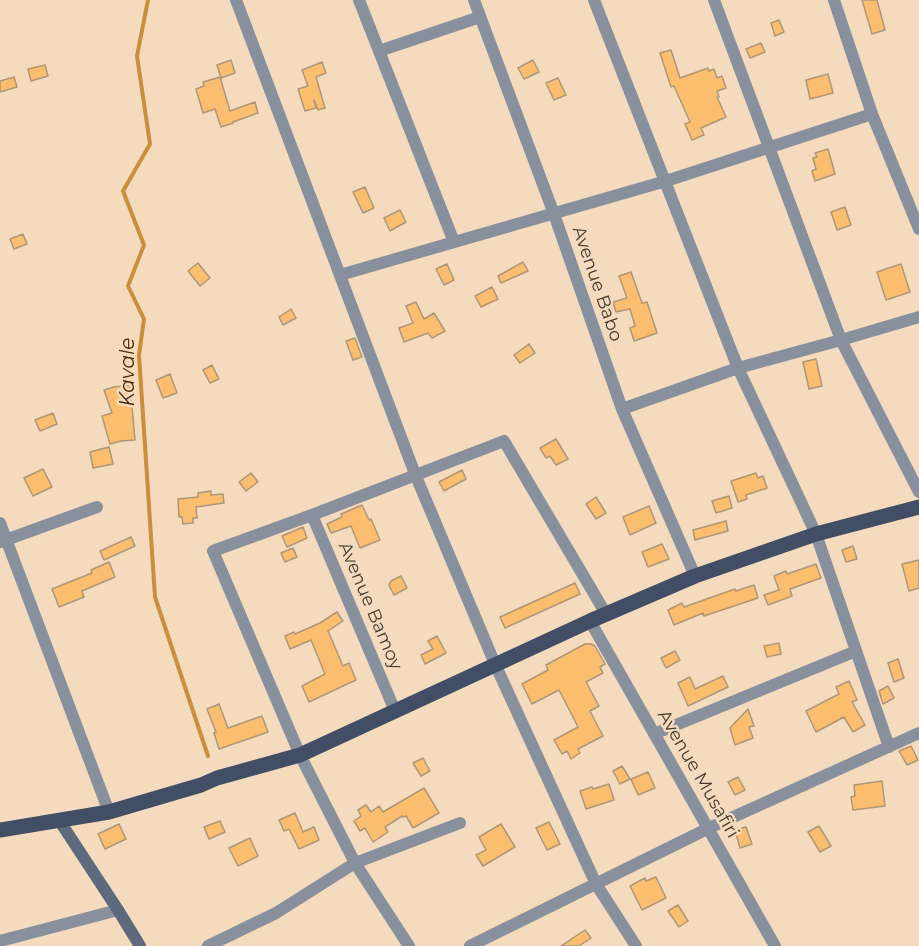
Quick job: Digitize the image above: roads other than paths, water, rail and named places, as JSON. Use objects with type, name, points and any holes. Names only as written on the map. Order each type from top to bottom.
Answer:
[{"type":"main road","points":[[0,830],[109,812],[300,755],[495,664],[695,576],[816,534],[919,507]]},
{"type":"street","points":[[236,0],[415,474],[495,664],[596,884],[636,946]]},
{"type":"street","points":[[359,0],[454,242]]},
{"type":"street","name":"Avenue Babo","points":[[474,0],[554,214],[622,409],[695,576]]},
{"type":"street","points":[[594,0],[738,368],[816,534],[889,747]]},
{"type":"street","points":[[714,0],[841,340],[919,492]]},
{"type":"street","points":[[834,0],[872,114],[919,230]]},
{"type":"street","points":[[379,51],[480,16]]},
{"type":"street","points":[[340,275],[666,181],[872,114]]},
{"type":"street","points":[[622,409],[738,368],[919,317]]},
{"type":"street","points":[[409,946],[355,863],[300,755],[213,551],[504,441],[606,614]]},
{"type":"street","points":[[3,541],[97,507]]},
{"type":"street","name":"Avenue Bamoy","points":[[312,515],[395,711]]},
{"type":"street","points":[[0,523],[3,541],[109,812]]},
{"type":"street","name":"Avenue Musafiri","points":[[590,621],[775,946]]},
{"type":"street","points":[[654,734],[856,651]]},
{"type":"street","points":[[470,946],[709,828],[919,733]]},
{"type":"street","points":[[59,820],[140,946]]},
{"type":"street","points":[[208,946],[276,913],[355,863],[460,823]]},
{"type":"street","points":[[0,941],[118,910]]},
{"type":"waterway","name":"Kavale","points":[[148,0],[137,56],[150,144],[123,191],[144,245],[128,286],[144,319],[139,355],[155,597],[208,756]]}]
